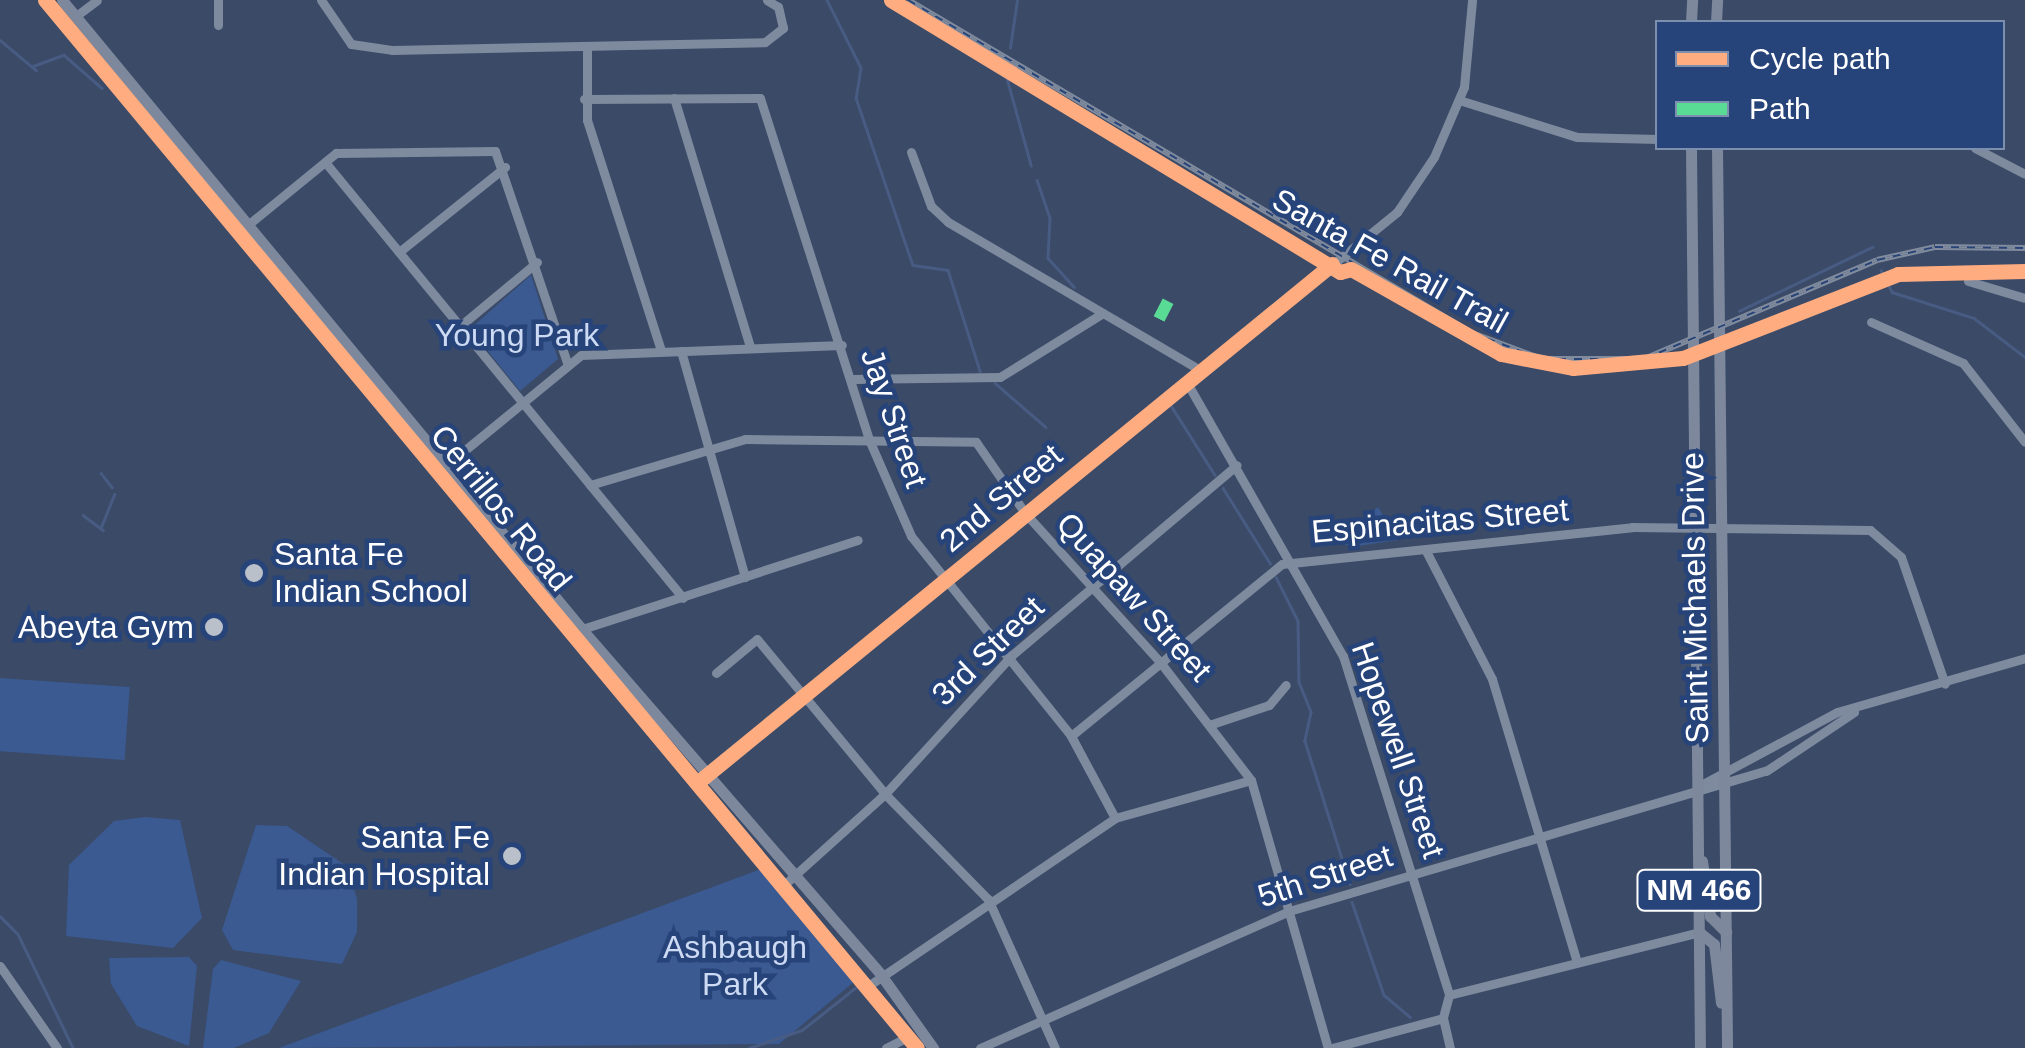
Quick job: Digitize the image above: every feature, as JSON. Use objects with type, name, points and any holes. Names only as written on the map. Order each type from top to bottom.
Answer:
[{"type":"main road","name":"Cerrillos Road","points":[[45,0],[243,229],[575,631],[790,880],[882,976],[915,1033],[917,1048]]},
{"type":"main road","name":"Cerrillos Road","points":[[62,0],[243,229]]},
{"type":"main road","name":"Saint Michaels Drive","points":[[1690,150],[1700,1048]]},
{"type":"main road","name":"Saint Michaels Drive","points":[[1717,150],[1726,1048]]},
{"type":"main road","points":[[1698,852],[1710,879],[1710,916],[1726,932]]},
{"type":"main road","name":"Cerrillos Road","points":[[790,880],[870,984],[933,1048]]},
{"type":"main road","points":[[1700,932],[1714,944],[1726,1021]]},
{"type":"street","points":[[76,16],[97,0]]},
{"type":"street","points":[[218,0],[218,25]]},
{"type":"street","points":[[321,0],[338,32],[372,50],[765,42],[783,28],[778,6],[767,0]]},
{"type":"street","name":"2nd Street","points":[[702,779],[1341,257],[1419,184],[1459,100],[1472,0]]},
{"type":"street","points":[[587,46],[584,99],[661,351]]},
{"type":"street","points":[[584,99],[674,98],[750,347]]},
{"type":"street","name":"Jay Street","points":[[674,98],[760,98],[870,442],[911,536],[945,581],[1012,655],[1072,736],[1115,818]]},
{"type":"street","points":[[1459,100],[1577,137],[1655,139]]},
{"type":"street","points":[[1979,150],[2025,174]]},
{"type":"street","points":[[243,229],[336,153],[495,151],[505,166],[567,362]]},
{"type":"street","points":[[912,152],[931,206],[948,222],[1200,370]]},
{"type":"street","points":[[325,162],[682,598]]},
{"type":"street","points":[[399,252],[505,166]]},
{"type":"street","points":[[460,326],[537,262]]},
{"type":"street","points":[[1968,281],[2025,298]]},
{"type":"street","points":[[852,379],[1000,377],[1103,313]]},
{"type":"street","points":[[1871,322],[1912,334],[1963,364],[2025,442]]},
{"type":"street","points":[[442,468],[567,362],[661,351],[842,345]]},
{"type":"street","points":[[681,351],[744,577]]},
{"type":"street","name":"Hopewell Street","points":[[1186,381],[1292,561],[1349,670],[1450,995]]},
{"type":"street","name":"Quapaw Street","points":[[590,485],[745,440],[970,439],[1025,513],[1095,587],[1212,724],[1251,780],[1330,1048]]},
{"type":"street","name":"3rd Street","points":[[790,880],[885,794],[1012,655],[1236,465]]},
{"type":"street","name":"Espinacitas Street","points":[[1072,736],[1160,662],[1292,561],[1695,527],[1870,530],[1901,557],[1944,684]]},
{"type":"street","points":[[575,631],[858,540]]},
{"type":"street","points":[[1426,550],[1488,670],[1577,964]]},
{"type":"street","points":[[716,673],[757,639],[885,794],[988,899],[1055,1048]]},
{"type":"street","name":"5th Street","points":[[1698,788],[1724,767],[1779,749],[1837,712],[1854,712],[2025,658]]},
{"type":"street","points":[[1212,724],[1269,705],[1286,685]]},
{"type":"street","name":"5th Street","points":[[980,1048],[1289,910],[1698,788],[1724,785],[1788,762],[1854,712]]},
{"type":"street","points":[[870,984],[988,899],[1115,818],[1251,780]]},
{"type":"street","points":[[1450,1048],[1443,1018],[1450,995],[1700,932]]},
{"type":"street","points":[[0,966],[15,995],[56,1048]]},
{"type":"street","points":[[0,1001],[15,995]]},
{"type":"street","points":[[1330,1048],[1443,1018]]},
{"type":"street","points":[[886,1048],[915,1033]]},
{"type":"green space","name":"Young Park","points":[[531,275],[558,359],[520,391],[470,329]]},
{"type":"green space","points":[[1378,507],[1398,540],[1351,547],[1320,534],[1332,525],[1347,532]]},
{"type":"green space","points":[[0,678],[130,687],[125,760],[0,751]]},
{"type":"green space","points":[[145,817],[180,820],[202,918],[173,948],[66,936],[69,865],[114,821]]},
{"type":"green space","points":[[256,825],[287,826],[345,865],[357,898],[357,932],[342,964],[233,950],[222,930]]},
{"type":"green space","name":"Ashbaugh Park","points":[[761,869],[855,981],[779,1044],[279,1048]]},
{"type":"green space","points":[[189,957],[197,966],[189,1046],[137,1026],[111,984],[109,958]]},
{"type":"green space","points":[[221,960],[301,981],[269,1033],[234,1048],[203,1048],[213,969]]},
{"type":"waterway","points":[[827,0],[861,68],[856,98],[913,265],[948,270],[980,371]]},
{"type":"waterway","points":[[1010,48],[1017,0]]},
{"type":"waterway","points":[[0,40],[36,70]]},
{"type":"waterway","points":[[33,66],[64,55],[102,88]]},
{"type":"waterway","points":[[1005,71],[1031,165]]},
{"type":"waterway","points":[[1037,180],[1050,218],[1048,258],[1074,287]]},
{"type":"waterway","points":[[1739,311],[1872,247]]},
{"type":"waterway","points":[[1881,270],[1892,292],[1974,318],[2025,357]]},
{"type":"waterway","points":[[995,383],[1046,427]]},
{"type":"waterway","points":[[1170,404],[1215,475]]},
{"type":"waterway","points":[[101,473],[112,487]]},
{"type":"waterway","points":[[1223,488],[1270,563]]},
{"type":"waterway","points":[[101,527],[114,495]]},
{"type":"waterway","points":[[83,515],[103,530]]},
{"type":"waterway","points":[[1276,577],[1298,621],[1299,682],[1311,712],[1305,741],[1350,884]]},
{"type":"waterway","points":[[1352,902],[1384,995],[1410,1017]]},
{"type":"waterway","points":[[0,916],[18,934],[73,1048]]},
{"type":"waterway","points":[[749,1048],[802,1030],[855,988]]},
{"type":"railway","points":[[908,0],[1472,333],[1542,359],[1644,359],[1877,260],[1935,247],[2025,248]]},
{"type":"marked path","points":[[1159,319],[1168,301]]},
{"type":"cycle path","points":[[45,0],[917,1048]]},
{"type":"cycle path","name":"Santa Fe Rail Trail","points":[[891,0],[1340,272],[1351,269],[1501,354],[1573,368],[1683,358],[1898,274],[2025,271]]},
{"type":"cycle path","name":"Santa Fe Rail Trail","points":[[697,783],[1332,264]]},
{"type":"place","name":"Santa Fe Indian School","points":[[254,573]]},
{"type":"place","name":"Abeyta Gym","points":[[214,627]]},
{"type":"place","name":"Santa Fe Indian Hospital","points":[[512,856]]}]
